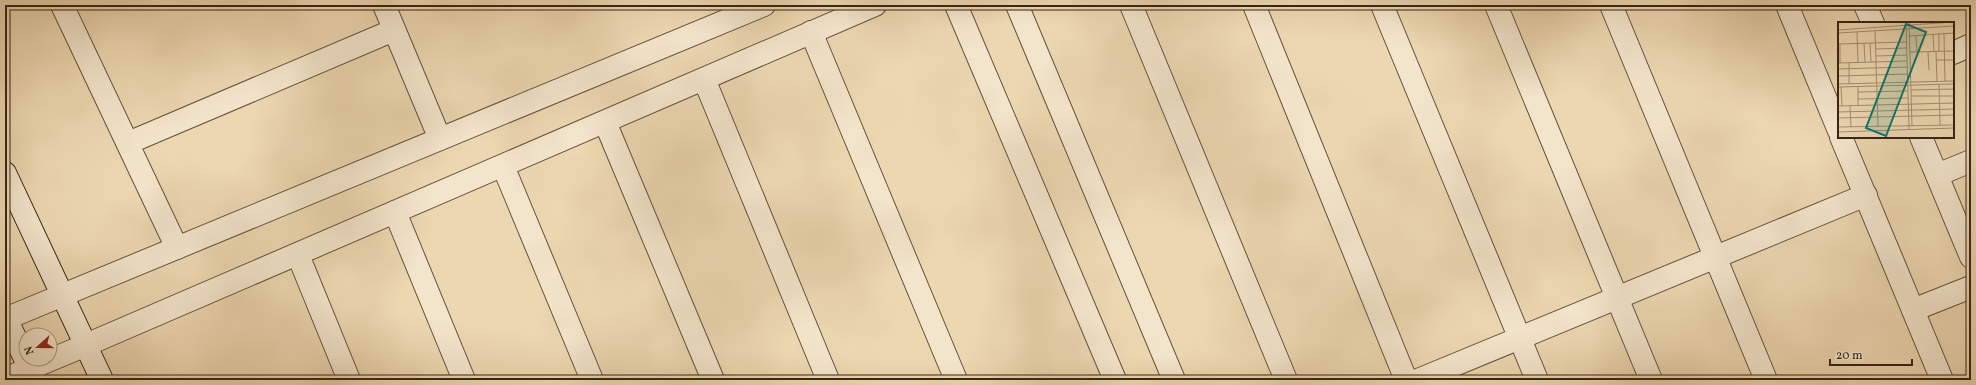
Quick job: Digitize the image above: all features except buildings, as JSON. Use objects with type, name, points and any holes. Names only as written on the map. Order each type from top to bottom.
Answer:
[{"type":"street","points":[[62,5],[177,248]]},
{"type":"street","points":[[384,5],[440,139]]},
{"type":"street","points":[[32,374],[5,318],[764,5]]},
{"type":"street","points":[[5,379],[32,374],[86,345],[298,255],[875,5]]},
{"type":"street","points":[[956,5],[1115,380]]},
{"type":"street","points":[[1017,5],[1174,380]]},
{"type":"street","points":[[1131,5],[1286,380]]},
{"type":"street","points":[[1254,5],[1406,380]]},
{"type":"street","points":[[1382,5],[1537,380]]},
{"type":"street","points":[[1496,5],[1650,380]]},
{"type":"street","points":[[1611,5],[1766,380]]},
{"type":"street","points":[[1787,5],[1838,129]]},
{"type":"street","points":[[1865,5],[1873,22]]},
{"type":"street","points":[[128,144],[394,30]]},
{"type":"street","points":[[812,32],[956,380]]},
{"type":"street","points":[[1954,53],[1971,45]]},
{"type":"street","points":[[704,79],[828,380]]},
{"type":"street","points":[[605,122],[713,380]]},
{"type":"street","points":[[1842,138],[1942,380]]},
{"type":"street","points":[[1921,138],[1971,257]]},
{"type":"street","points":[[1937,175],[1971,161]]},
{"type":"street","points":[[503,166],[592,380]]},
{"type":"street","points":[[5,173],[102,380]]},
{"type":"street","points":[[1418,380],[1866,195]]},
{"type":"street","points":[[395,212],[464,380]]},
{"type":"street","points":[[298,255],[349,380]]},
{"type":"street","points":[[1913,310],[1971,287]]}]
